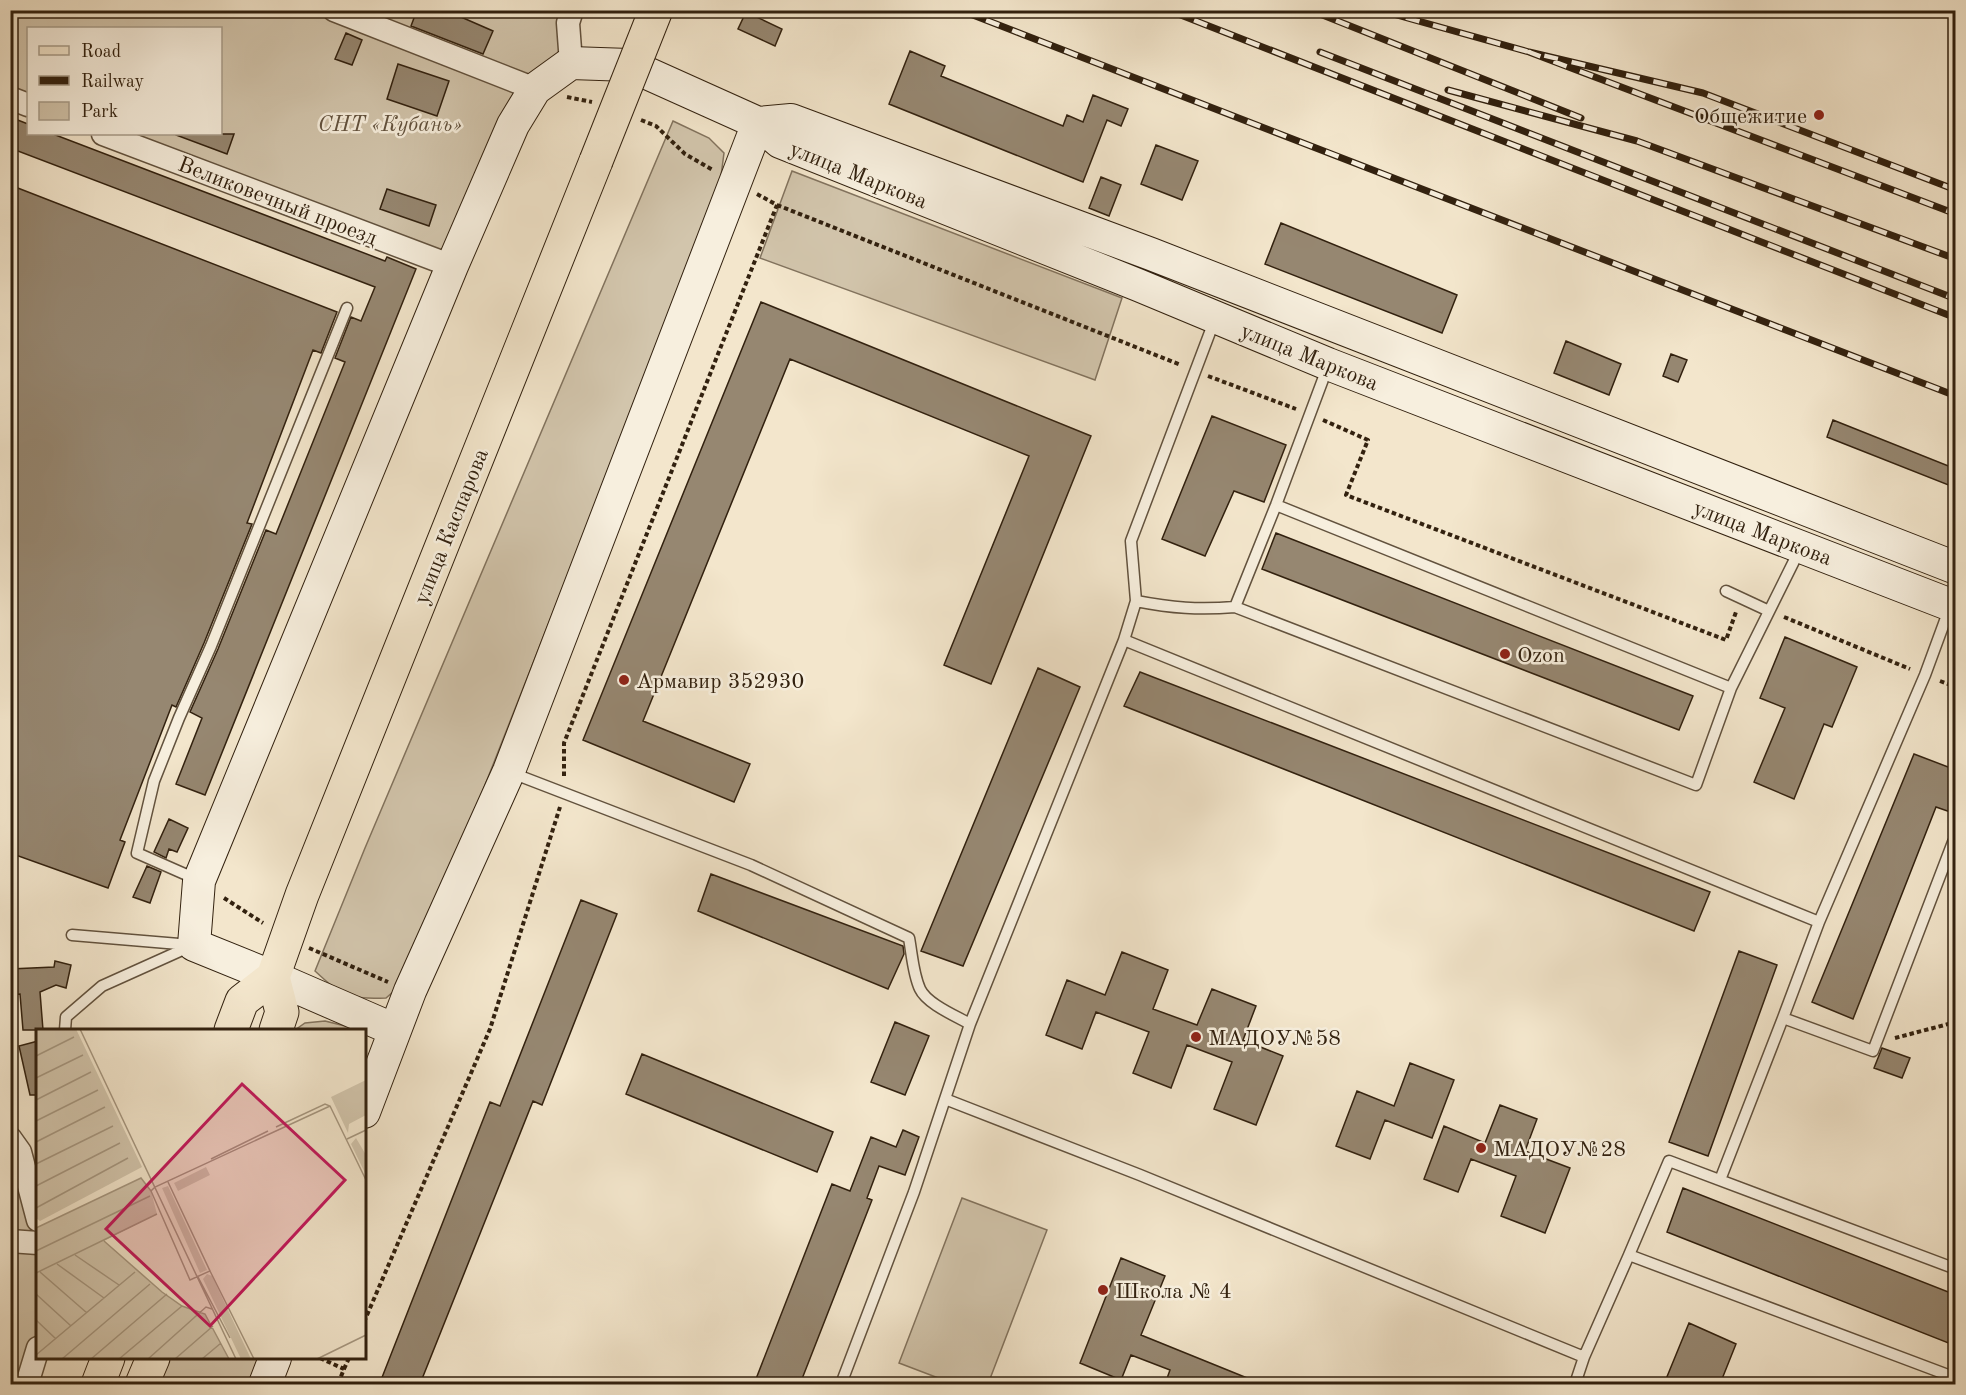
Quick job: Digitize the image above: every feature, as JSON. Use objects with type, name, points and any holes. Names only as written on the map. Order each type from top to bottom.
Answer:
[{"type":"main road","name":"улица Каспарова","points":[[273,976],[302,895],[656,10]]},
{"type":"main road","points":[[366,1108],[410,991],[509,771],[758,123],[629,65],[572,63],[535,89],[513,125],[452,266],[199,881],[194,945],[273,976],[395,1030]]},
{"type":"main road","name":"улица Маркова","points":[[758,123],[791,120],[1228,284],[1956,568]]},
{"type":"main road","name":"улица Маркова","points":[[758,123],[780,142],[1328,364],[1953,606]]},
{"type":"main road","points":[[273,976],[279,1021]]},
{"type":"main road","points":[[231,1029],[242,1001],[273,976]]},
{"type":"main road","points":[[98,1384],[108,1359]]},
{"type":"main road","points":[[141,1384],[153,1359]]},
{"type":"main road","points":[[265,1384],[274,1359]]},
{"type":"street","points":[[334,10],[535,89]]},
{"type":"street","points":[[572,10],[568,23],[572,63]]},
{"type":"street","points":[[10,98],[27,105]]},
{"type":"street","name":"Великовечный проезд","points":[[106,135],[452,266]]},
{"type":"street","points":[[1216,317],[1228,284]]},
{"type":"street","points":[[1328,364],[1343,329]]},
{"type":"street","points":[[1802,546],[1816,513]]},
{"type":"street","points":[[10,1138],[20,1152],[36,1212]]},
{"type":"street","points":[[10,1240],[36,1243]]},
{"type":"street","points":[[27,1384],[36,1354]]},
{"type":"lane","points":[[199,881],[137,853],[147,807],[154,781],[179,718],[211,646],[347,308]]},
{"type":"lane","points":[[841,1384],[914,1192],[970,1024],[1124,640],[1136,601],[1131,541],[1216,317]]},
{"type":"lane","points":[[1235,607],[1276,505],[1328,364]]},
{"type":"lane","points":[[1276,505],[1731,688]]},
{"type":"lane","points":[[1136,601],[1169,607],[1201,609],[1235,607],[1696,785],[1731,688],[1802,546]]},
{"type":"lane","points":[[1726,591],[1769,611]]},
{"type":"lane","points":[[1720,1180],[1819,922],[1953,606]]},
{"type":"lane","points":[[1124,640],[1819,922]]},
{"type":"lane","points":[[509,771],[751,865],[909,938],[920,991],[933,1003],[970,1024]]},
{"type":"lane","points":[[1782,1018],[1873,1052],[1953,842],[1956,843]]},
{"type":"lane","points":[[72,935],[194,945]]},
{"type":"lane","points":[[65,1029],[66,1017],[102,986],[194,945]]},
{"type":"lane","points":[[945,1099],[1151,1179],[1584,1357]]},
{"type":"lane","points":[[1575,1384],[1584,1357],[1669,1161],[1956,1269]]},
{"type":"lane","points":[[1629,1255],[1956,1378]]},
{"type":"path","points":[[535,89],[596,103]]},
{"type":"path","points":[[636,118],[656,126],[685,154],[777,205],[1195,371],[1310,414],[1368,440],[1347,495],[1726,640],[1735,612],[1769,611],[1956,687]]},
{"type":"path","points":[[366,1317],[490,1029],[564,793],[564,743],[777,205]]},
{"type":"path","points":[[1876,1042],[1956,1022]]},
{"type":"path","points":[[322,1359],[344,1369]]},
{"type":"path","points":[[338,1384],[349,1359]]},
{"type":"green space","name":"СНТ «Кубань»","points":[[10,11],[572,11],[571,63],[535,89],[452,266],[106,135],[222,135],[222,27],[27,27],[27,105],[11,98]]},
{"type":"green space","points":[[673,121],[709,138],[724,153],[719,191],[409,978],[386,998],[347,995],[315,971]]},
{"type":"green space","points":[[792,171],[1122,298],[1095,380],[760,258]]},
{"type":"green space","points":[[325,1021],[357,1029],[296,1029],[305,1023]]},
{"type":"green space","points":[[10,1138],[36,1217],[36,1352],[27,1384],[11,1384]]},
{"type":"green space","points":[[962,1198],[1047,1230],[988,1384],[954,1384],[899,1363]]},
{"type":"green space","points":[[165,1359],[260,1359],[250,1384],[154,1384]]},
{"type":"building","points":[[417,10],[445,10],[493,31],[483,54],[411,26]]},
{"type":"building","points":[[746,12],[782,29],[775,46],[738,29]]},
{"type":"building","points":[[346,33],[362,40],[352,65],[335,59]]},
{"type":"building","points":[[910,51],[945,66],[941,76],[1063,126],[1067,115],[1083,122],[1093,95],[1128,109],[1121,126],[1107,120],[1083,182],[889,104]]},
{"type":"building","points":[[398,64],[449,81],[437,116],[387,99]]},
{"type":"building","points":[[10,117],[27,124],[27,135],[56,135],[385,261],[387,257],[416,269],[205,795],[176,784],[202,718],[190,712],[266,530],[276,534],[345,362],[335,358],[351,317],[361,321],[375,287],[10,148]]},
{"type":"building","points":[[234,134],[227,154],[176,135]]},
{"type":"building","points":[[1156,145],[1198,161],[1182,200],[1141,184]]},
{"type":"building","points":[[1101,177],[1121,185],[1109,216],[1089,208]]},
{"type":"building","points":[[10,185],[337,312],[321,353],[313,350],[247,523],[252,524],[176,707],[172,705],[120,840],[125,842],[108,888],[10,853]]},
{"type":"building","points":[[387,189],[436,205],[429,226],[380,209]]},
{"type":"building","points":[[1281,223],[1457,295],[1442,333],[1265,264]]},
{"type":"building","points":[[761,302],[1091,436],[991,684],[944,665],[1029,456],[790,359],[643,721],[750,764],[734,802],[583,740]]},
{"type":"building","points":[[1566,341],[1621,364],[1609,395],[1554,373]]},
{"type":"building","points":[[1671,354],[1687,360],[1678,382],[1663,376]]},
{"type":"building","points":[[1212,416],[1286,445],[1264,502],[1234,491],[1205,556],[1162,539]]},
{"type":"building","points":[[1833,420],[1956,469],[1956,488],[1827,437]]},
{"type":"building","points":[[1276,533],[1693,696],[1679,730],[1262,569]]},
{"type":"building","points":[[1785,637],[1857,667],[1832,727],[1824,724],[1794,799],[1754,782],[1785,708],[1760,698]]},
{"type":"building","points":[[1038,668],[1080,687],[963,966],[921,951]]},
{"type":"building","points":[[1140,672],[1710,892],[1694,931],[1124,706]]},
{"type":"building","points":[[1914,754],[1956,770],[1956,814],[1936,807],[1853,1019],[1812,1002]]},
{"type":"building","points":[[169,819],[188,828],[177,852],[169,849],[166,858],[154,852]]},
{"type":"building","points":[[147,866],[161,872],[150,903],[133,897]]},
{"type":"building","points":[[711,874],[903,946],[904,954],[888,989],[698,911]]},
{"type":"building","points":[[581,900],[617,914],[542,1105],[533,1101],[420,1384],[392,1384],[381,1380],[490,1102],[500,1106]]},
{"type":"building","points":[[1739,951],[1777,965],[1708,1156],[1669,1142]]},
{"type":"building","name":"МАДОУ№58","points":[[1122,952],[1168,970],[1153,1009],[1197,1025],[1212,989],[1256,1006],[1243,1040],[1283,1056],[1256,1125],[1214,1109],[1232,1062],[1187,1045],[1171,1088],[1133,1073],[1149,1032],[1096,1012],[1082,1049],[1046,1035],[1067,980],[1105,995]]},
{"type":"building","points":[[55,961],[71,965],[66,988],[56,985],[40,992],[43,1029],[23,1030],[20,994],[10,995],[10,969],[54,967]]},
{"type":"building","points":[[895,1022],[929,1036],[905,1095],[871,1082]]},
{"type":"building","points":[[36,1042],[36,1095],[30,1095],[19,1046]]},
{"type":"building","points":[[1882,1048],[1910,1058],[1902,1078],[1874,1068]]},
{"type":"building","points":[[642,1054],[833,1132],[817,1172],[626,1094]]},
{"type":"building","points":[[1410,1063],[1454,1080],[1432,1138],[1385,1120],[1370,1159],[1336,1146],[1357,1091],[1394,1106]]},
{"type":"building","name":"МАДОУ№28","points":[[1500,1105],[1537,1119],[1525,1151],[1570,1168],[1545,1233],[1501,1216],[1516,1176],[1471,1159],[1458,1192],[1424,1179],[1444,1126],[1485,1143]]},
{"type":"building","points":[[903,1130],[919,1137],[905,1175],[879,1166],[867,1198],[872,1200],[800,1384],[754,1384],[832,1184],[850,1191],[871,1137],[896,1147]]},
{"type":"building","points":[[1683,1188],[1956,1295],[1956,1346],[1667,1232]]},
{"type":"building","points":[[1121,1258],[1165,1276],[1141,1335],[1262,1384],[1165,1384],[1170,1370],[1131,1355],[1121,1380],[1080,1363]]},
{"type":"building","points":[[1689,1323],[1736,1344],[1720,1384],[1664,1384]]},
{"type":"railway","points":[[960,10],[1956,396]]},
{"type":"railway","points":[[1168,10],[1956,318]]},
{"type":"railway","points":[[1310,10],[1581,118]]},
{"type":"railway","points":[[1379,10],[1529,52]]},
{"type":"railway","points":[[1320,52],[1956,299]]},
{"type":"railway","points":[[1956,190],[1703,93],[1529,52],[1956,214]]},
{"type":"railway","points":[[1448,90],[1637,141],[1956,259]]},
{"type":"place","name":"Общежитие","points":[[1819,115]]},
{"type":"place","name":"Ozon","points":[[1505,654]]},
{"type":"place","name":"Армавир 352930","points":[[624,680]]},
{"type":"place","name":"МАДОУ№58","points":[[1196,1037]]},
{"type":"place","name":"МАДОУ№28","points":[[1481,1148]]},
{"type":"place","name":"Школа № 4","points":[[1103,1290]]}]
